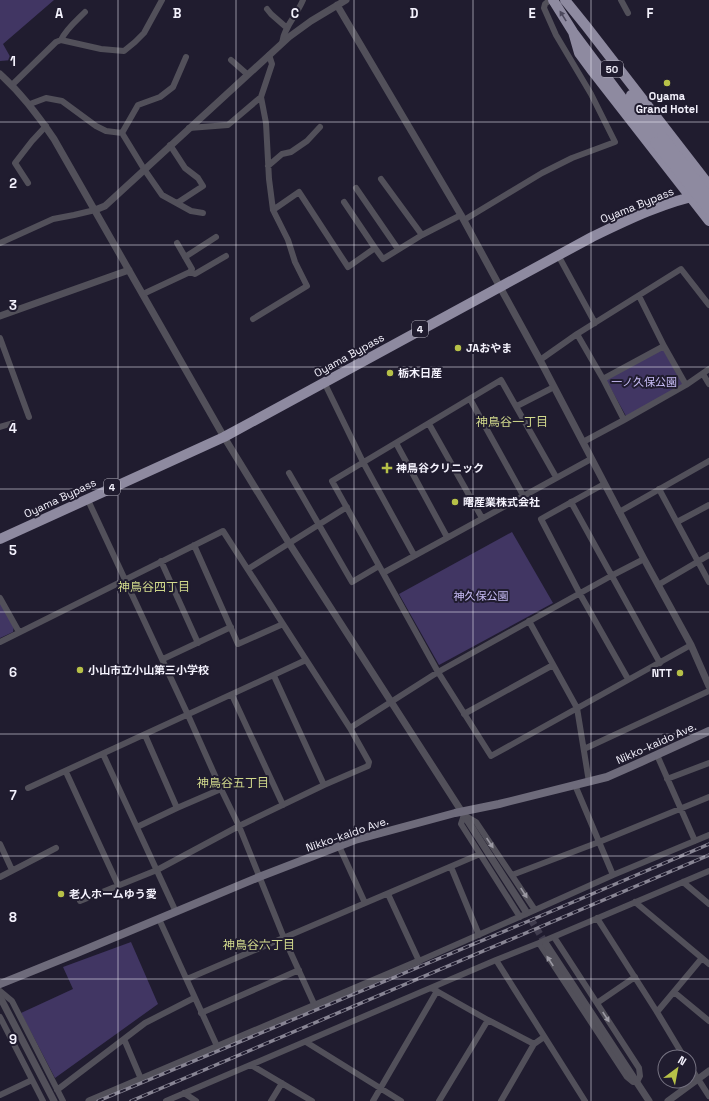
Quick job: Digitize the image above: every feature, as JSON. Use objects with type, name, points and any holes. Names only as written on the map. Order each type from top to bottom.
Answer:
[{"type":"highway","name":"50","points":[[552,0],[573,32],[659,139],[709,196]]},
{"type":"highway","name":"50","points":[[564,0],[596,49],[709,210]]},
{"type":"highway","points":[[564,0],[586,26],[709,185]]},
{"type":"highway","points":[[573,32],[579,53],[636,129],[709,221]]},
{"type":"highway","name":"Oyama Bypass","points":[[0,539],[224,436],[558,255],[617,225],[690,196],[709,193]]},
{"type":"main road","name":"Nikko-kaido Ave.","points":[[0,984],[259,877],[339,846],[372,835],[589,782],[622,771],[709,731]]},
{"type":"street","points":[[60,40],[101,49],[124,51],[144,32],[162,0]]},
{"type":"street","points":[[282,43],[283,36],[303,0]]},
{"type":"street","points":[[0,243],[53,218],[74,216],[105,206],[282,43],[311,21],[346,0]]},
{"type":"street","points":[[344,202],[383,259],[422,235],[462,217],[542,173],[566,161],[615,142],[591,94],[556,35],[544,8],[545,4],[552,0]]},
{"type":"street","points":[[621,0],[628,13]]},
{"type":"street","points":[[337,5],[462,217],[540,360],[604,484],[691,645],[707,677],[709,686]]},
{"type":"street","points":[[267,9],[287,28]]},
{"type":"street","points":[[12,85],[56,42],[60,40],[85,12]]},
{"type":"street","points":[[253,319],[307,286],[294,262],[288,240],[273,210],[268,166],[266,123],[262,97],[272,64],[269,55]]},
{"type":"street","points":[[122,132],[138,105],[160,97],[173,87],[186,57]]},
{"type":"street","points":[[231,60],[247,74]]},
{"type":"street","points":[[0,74],[30,104],[46,126],[224,436],[289,543],[525,910]]},
{"type":"street","points":[[189,128],[228,125],[262,97]]},
{"type":"street","points":[[30,104],[46,98],[62,101],[96,126],[106,131],[122,132]]},
{"type":"street","points":[[28,183],[15,163],[32,140],[46,126]]},
{"type":"street","points":[[268,166],[282,154],[291,152],[307,141],[320,127]]},
{"type":"street","points":[[122,132],[144,169],[162,195],[191,211],[203,213]]},
{"type":"street","points":[[170,145],[185,168],[198,178],[203,186],[176,203]]},
{"type":"street","points":[[381,179],[422,235]]},
{"type":"street","points":[[356,188],[398,249]]},
{"type":"street","points":[[273,210],[299,192],[348,267],[375,248]]},
{"type":"street","points":[[185,257],[216,238]]},
{"type":"street","points":[[177,243],[192,269],[190,272]]},
{"type":"street","points":[[558,255],[595,323]]},
{"type":"street","points":[[143,294],[190,272],[195,274],[226,256]]},
{"type":"street","points":[[540,360],[577,334],[681,269],[707,298],[709,305]]},
{"type":"street","points":[[0,316],[129,270]]},
{"type":"street","points":[[639,296],[686,386]]},
{"type":"street","points":[[577,334],[603,379],[624,420]]},
{"type":"street","points":[[0,338],[29,417]]},
{"type":"street","points":[[603,379],[664,346]]},
{"type":"street","points":[[583,442],[686,386],[709,369]]},
{"type":"street","points":[[703,374],[709,384]]},
{"type":"street","points":[[556,477],[501,380],[332,481],[438,672],[491,756],[691,645]]},
{"type":"street","points":[[324,382],[363,462],[414,555]]},
{"type":"street","points":[[516,406],[554,387]]},
{"type":"street","points":[[470,399],[523,495]]},
{"type":"street","points":[[0,426],[13,423]]},
{"type":"street","points":[[429,424],[482,518]]},
{"type":"street","points":[[396,443],[447,537]]},
{"type":"street","points":[[383,573],[591,459]]},
{"type":"street","points":[[619,512],[709,461]]},
{"type":"street","points":[[289,473],[352,582],[379,566]]},
{"type":"street","points":[[604,484],[541,519],[580,594],[628,679]]},
{"type":"street","points":[[659,489],[709,582]]},
{"type":"street","points":[[88,498],[239,826],[284,938],[315,1006]]},
{"type":"street","points":[[570,502],[660,662]]},
{"type":"street","points":[[677,522],[709,505]]},
{"type":"street","points":[[248,569],[347,506]]},
{"type":"street","points":[[0,642],[223,530],[350,728],[369,762],[368,766],[324,785],[239,826],[156,870],[80,901]]},
{"type":"street","points":[[194,545],[238,644],[283,624]]},
{"type":"street","points":[[658,585],[709,555]]},
{"type":"street","points":[[350,728],[438,672],[644,559]]},
{"type":"street","points":[[161,561],[198,643]]},
{"type":"street","points":[[0,598],[19,632]]},
{"type":"street","points":[[529,621],[577,708],[589,782]]},
{"type":"street","points":[[163,659],[231,627]]},
{"type":"street","points":[[28,788],[66,772],[306,660]]},
{"type":"street","points":[[464,714],[553,664]]},
{"type":"street","points":[[274,676],[324,785]]},
{"type":"street","points":[[584,749],[709,691]]},
{"type":"street","points":[[232,695],[283,805]]},
{"type":"street","points":[[145,735],[177,808]]},
{"type":"street","points":[[103,754],[176,912]]},
{"type":"street","points":[[657,755],[695,841]]},
{"type":"street","points":[[667,780],[709,763]]},
{"type":"street","points":[[66,772],[118,885]]},
{"type":"street","points":[[576,785],[613,875]]},
{"type":"street","points":[[137,827],[221,789]]},
{"type":"street","points":[[512,875],[599,842],[709,797]]},
{"type":"street","points":[[462,813],[461,824],[520,917]]},
{"type":"street","points":[[462,813],[476,822],[535,910]]},
{"type":"street","points":[[89,1101],[315,1006],[613,875],[709,835]]},
{"type":"street","points":[[0,844],[12,870]]},
{"type":"street","points":[[339,846],[365,903]]},
{"type":"street","points":[[0,877],[56,848]]},
{"type":"street","points":[[187,979],[480,854]]},
{"type":"street","points":[[451,867],[479,935]]},
{"type":"street","points":[[166,1101],[434,989],[496,960],[543,943],[709,870]]},
{"type":"street","points":[[683,882],[709,904]]},
{"type":"street","points":[[388,894],[419,961]]},
{"type":"street","points":[[635,902],[709,964]]},
{"type":"street","points":[[597,918],[679,1049]]},
{"type":"street","points":[[159,919],[217,1046]]},
{"type":"street","points":[[554,937],[639,1068],[640,1076],[637,1082]]},
{"type":"street","points":[[543,943],[649,1101]]},
{"type":"street","points":[[657,1012],[702,958]]},
{"type":"street","points":[[496,960],[585,1101]]},
{"type":"street","points":[[201,1013],[299,970]]},
{"type":"street","points":[[597,1003],[635,977]]},
{"type":"street","points":[[434,989],[534,1044]]},
{"type":"street","points":[[373,1101],[434,989]]},
{"type":"street","points":[[0,991],[12,1002],[64,1101]]},
{"type":"street","points":[[674,992],[709,1021]]},
{"type":"street","points":[[0,997],[54,1101]]},
{"type":"street","points":[[57,1090],[146,1023],[194,998]]},
{"type":"street","points":[[0,1016],[43,1101]]},
{"type":"street","points":[[439,1101],[488,1020]]},
{"type":"street","points":[[504,1100],[534,1044],[544,1037]]},
{"type":"street","points":[[124,1039],[141,1079]]},
{"type":"street","points":[[306,1042],[401,1101]]},
{"type":"street","points":[[251,1065],[312,1101]]},
{"type":"street","points":[[668,1101],[709,1071]]},
{"type":"street","points":[[698,1079],[709,1096]]},
{"type":"street","points":[[0,1095],[32,1080]]},
{"type":"street","points":[[271,1101],[282,1083]]},
{"type":"street","points":[[184,1093],[196,1101]]},
{"type":"green space","points":[[0,0],[54,0],[3,44],[12,60],[0,61]]},
{"type":"green space","name":"一ノ久保公園","points":[[663,349],[683,385],[626,416],[606,380]]},
{"type":"green space","name":"神久保公園","points":[[512,532],[553,603],[439,665],[399,594]]},
{"type":"green space","points":[[0,599],[14,626],[13,632],[0,638]]},
{"type":"green space","points":[[131,942],[158,1004],[55,1078],[21,1013],[73,989],[63,967]]},
{"type":"tunnel","points":[[525,910],[546,944]]},
{"type":"railway","points":[[98,1101],[709,844]]},
{"type":"railway","points":[[131,1101],[709,855]]},
{"type":"place","name":"Oyama Grand Hotel","points":[[667,83]]},
{"type":"place","name":"JAおやま","points":[[458,348]]},
{"type":"place","name":"栃木日産","points":[[390,373]]},
{"type":"place","name":"神鳥谷クリニック","points":[[387,468]]},
{"type":"place","name":"曙産業株式会社","points":[[455,502]]},
{"type":"place","name":"小山市立小山第三小学校","points":[[80,670]]},
{"type":"place","name":"NTT","points":[[680,673]]},
{"type":"place","name":"老人ホームゆう愛","points":[[61,894]]},
{"type":"district","name":"神鳥谷一丁目","points":[[512,422]]},
{"type":"district","name":"神鳥谷四丁目","points":[[154,587]]},
{"type":"district","name":"神鳥谷五丁目","points":[[233,783]]},
{"type":"district","name":"神鳥谷六丁目","points":[[259,945]]}]
